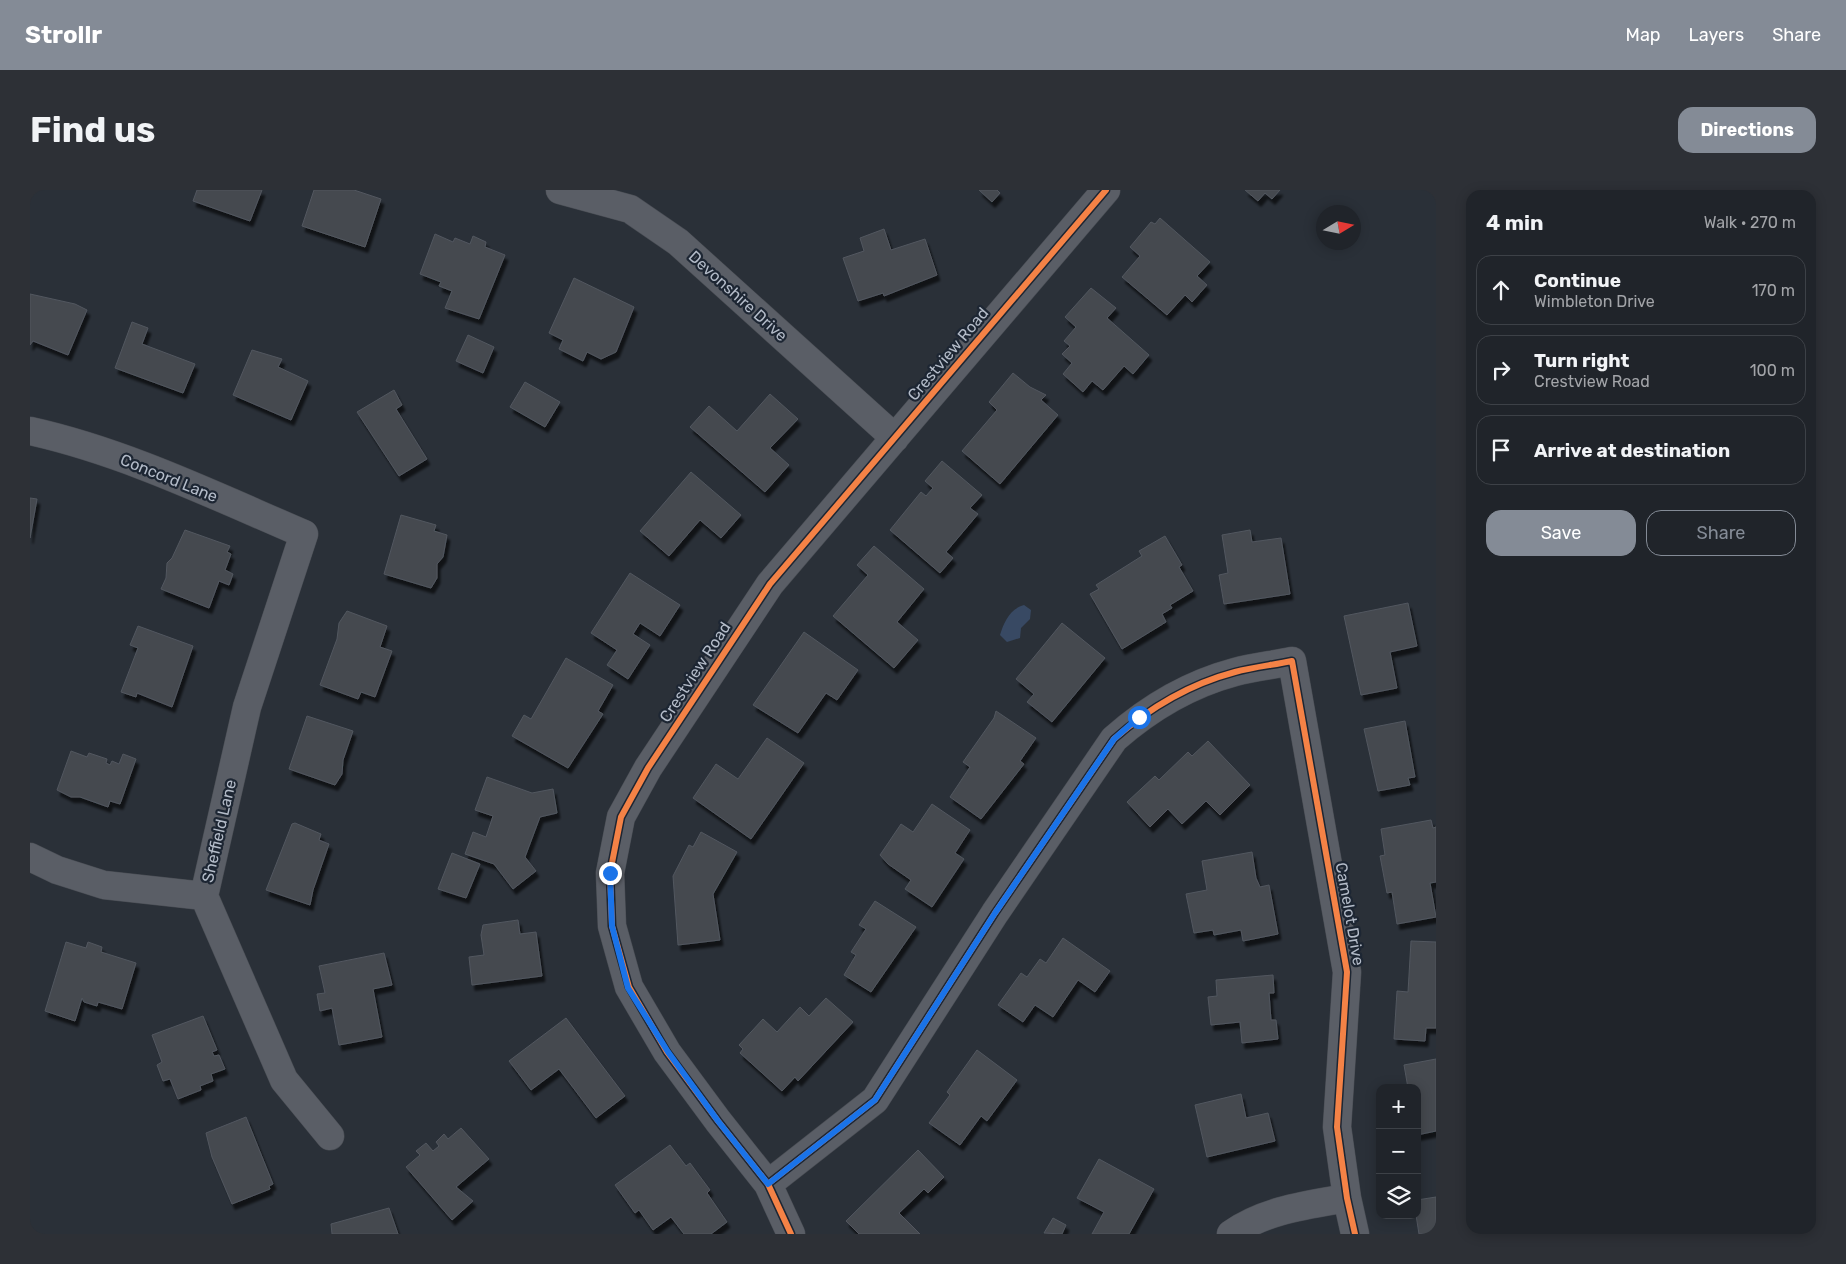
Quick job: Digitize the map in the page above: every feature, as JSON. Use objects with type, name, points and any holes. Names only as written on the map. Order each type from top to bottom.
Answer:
[{"type":"street","name":"Devonshire Drive","points":[[560,190],[630,209],[678,242],[895,438]]},
{"type":"street","name":"Crestview Road","points":[[791,1234],[768,1184],[673,1060],[628,988],[612,926],[610,873],[622,817],[648,768],[770,584],[1106,190]]},
{"type":"street","name":"Concord Lane","points":[[30,431],[72,440],[178,480],[304,534]]},
{"type":"street","name":"Sheffield Lane","points":[[304,534],[247,707],[204,896],[284,1080],[330,1136]]},
{"type":"street","name":"Camelot Drive","points":[[768,1184],[875,1100],[995,913],[1114,739],[1139,717],[1182,693],[1233,672],[1292,661],[1347,972],[1337,1128],[1347,1198],[1355,1234]]},
{"type":"street","points":[[30,857],[57,870],[104,885],[204,896]]},
{"type":"street","points":[[1231,1234],[1240,1228],[1285,1208],[1347,1198]]},
{"type":"water","points":[[1024,605],[1031,610],[1030,619],[1021,628],[1020,638],[1007,642],[1000,635],[1003,625],[1011,613]]},
{"type":"building","points":[[197,190],[262,190],[250,221],[193,201]]},
{"type":"building","points":[[314,190],[354,190],[381,199],[365,247],[302,226]]},
{"type":"building","points":[[979,190],[997,190],[1000,193],[992,202]]},
{"type":"building","points":[[1245,190],[1280,190],[1272,199],[1265,193],[1258,201]]},
{"type":"building","points":[[1160,218],[1210,262],[1197,276],[1207,285],[1192,302],[1185,295],[1167,315],[1122,277],[1140,256],[1130,247],[1151,222],[1155,224]]},
{"type":"building","points":[[884,229],[891,250],[925,239],[937,275],[884,296],[883,293],[858,301],[843,258],[864,251],[860,238]]},
{"type":"building","points":[[435,234],[453,242],[455,238],[470,244],[473,236],[486,242],[485,247],[505,255],[479,319],[445,308],[452,291],[439,286],[441,282],[420,274]]},
{"type":"building","points":[[574,278],[634,307],[616,352],[601,359],[587,352],[583,361],[559,349],[563,340],[549,333]]},
{"type":"building","points":[[1091,288],[1116,308],[1107,318],[1149,355],[1133,374],[1124,366],[1103,390],[1092,381],[1083,392],[1063,374],[1072,363],[1062,354],[1070,346],[1064,341],[1076,327],[1065,317]]},
{"type":"building","points":[[30,294],[75,304],[87,310],[68,355],[33,341],[30,345]]},
{"type":"building","points":[[132,322],[148,328],[142,344],[195,364],[183,393],[115,368]]},
{"type":"building","points":[[468,335],[494,347],[483,373],[456,361]]},
{"type":"building","points":[[252,350],[282,359],[278,367],[308,381],[291,420],[233,395]]},
{"type":"building","points":[[1013,373],[1030,387],[1046,395],[1041,400],[1058,415],[1000,484],[962,451],[997,410],[989,402]]},
{"type":"building","points":[[525,382],[560,402],[545,427],[510,407]]},
{"type":"building","points":[[394,390],[402,405],[396,409],[427,459],[399,476],[357,412]]},
{"type":"building","points":[[770,394],[798,419],[770,448],[789,465],[765,492],[690,427],[709,406],[737,431]]},
{"type":"building","points":[[942,461],[982,495],[970,508],[978,514],[946,552],[953,558],[940,573],[890,530],[921,492],[926,496],[933,488],[925,481]]},
{"type":"building","points":[[691,472],[741,515],[721,538],[700,520],[669,556],[640,531]]},
{"type":"building","points":[[30,498],[37,499],[30,538]]},
{"type":"building","points":[[401,515],[436,525],[434,531],[447,535],[443,557],[437,564],[437,578],[431,588],[384,574]]},
{"type":"building","points":[[185,530],[230,546],[227,552],[231,554],[225,570],[233,574],[229,585],[219,581],[209,608],[161,589],[166,578],[167,563],[172,558]]},
{"type":"building","points":[[1250,530],[1252,542],[1281,538],[1290,594],[1224,604],[1219,575],[1228,573],[1222,535]]},
{"type":"building","points":[[1165,536],[1182,565],[1179,567],[1193,591],[1170,605],[1172,608],[1162,614],[1166,622],[1122,649],[1090,594],[1099,589],[1096,585],[1142,556],[1139,551]]},
{"type":"building","points":[[874,546],[924,589],[897,622],[918,640],[894,668],[833,616],[868,575],[857,565]]},
{"type":"building","points":[[630,573],[680,605],[660,636],[640,623],[633,634],[650,645],[628,679],[607,665],[617,650],[591,633]]},
{"type":"building","points":[[1408,603],[1417,646],[1390,652],[1397,688],[1361,695],[1344,616]]},
{"type":"building","points":[[347,611],[387,626],[380,647],[392,651],[375,697],[361,692],[358,699],[320,685],[337,639],[339,623]]},
{"type":"building","points":[[1062,623],[1105,658],[1052,722],[1027,702],[1034,694],[1016,679]]},
{"type":"building","points":[[138,626],[193,646],[172,707],[137,693],[136,697],[121,692],[138,648],[130,645]]},
{"type":"building","points":[[804,632],[858,670],[837,700],[826,693],[798,733],[753,705]]},
{"type":"building","points":[[566,658],[613,685],[598,711],[603,714],[568,768],[512,736],[524,715],[531,719]]},
{"type":"building","points":[[996,711],[1036,738],[1020,761],[1024,764],[981,819],[950,797],[970,767],[963,762],[994,718]]},
{"type":"building","points":[[307,716],[353,731],[343,760],[342,774],[335,785],[289,769]]},
{"type":"building","points":[[1405,721],[1415,777],[1408,778],[1410,785],[1378,791],[1364,729]]},
{"type":"building","points":[[767,738],[804,763],[751,839],[693,798],[716,764],[738,779]]},
{"type":"building","points":[[1208,741],[1250,785],[1220,815],[1206,801],[1182,824],[1168,809],[1150,827],[1127,802],[1155,776],[1159,780],[1188,752],[1192,756]]},
{"type":"building","points":[[71,751],[87,757],[89,753],[107,759],[106,763],[110,765],[112,761],[119,764],[123,754],[136,759],[120,804],[110,801],[108,807],[80,797],[71,797],[57,790]]},
{"type":"building","points":[[487,777],[532,793],[553,789],[557,813],[540,817],[525,857],[536,871],[513,889],[494,864],[465,854],[473,832],[486,837],[493,816],[475,810]]},
{"type":"building","points":[[932,804],[970,830],[955,853],[964,859],[932,907],[905,889],[911,880],[888,864],[880,855],[901,824],[913,832]]},
{"type":"building","points":[[1431,820],[1433,828],[1436,827],[1436,882],[1430,883],[1436,917],[1397,924],[1392,892],[1387,893],[1380,856],[1385,855],[1381,829]]},
{"type":"building","points":[[295,823],[321,834],[319,840],[329,844],[313,890],[310,905],[266,890],[292,824]]},
{"type":"building","points":[[701,832],[737,852],[713,894],[720,940],[678,945],[673,876],[689,845],[693,847]]},
{"type":"building","points":[[1252,852],[1256,878],[1260,887],[1269,885],[1278,934],[1243,941],[1241,930],[1214,935],[1213,930],[1194,933],[1186,894],[1207,890],[1202,861]]},
{"type":"building","points":[[452,853],[480,864],[466,898],[438,889]]},
{"type":"building","points":[[875,901],[916,927],[871,992],[844,975],[856,955],[851,952],[866,929],[859,925]]},
{"type":"building","points":[[518,920],[520,934],[536,932],[542,976],[472,985],[469,957],[484,955],[481,935],[483,925]]},
{"type":"building","points":[[1063,938],[1110,971],[1095,992],[1078,980],[1053,1017],[1035,1005],[1023,1022],[998,1005],[1021,973],[1027,977],[1040,959],[1046,963]]},
{"type":"building","points":[[1411,941],[1436,942],[1436,1028],[1426,1028],[1425,1041],[1394,1039],[1397,991],[1408,992]]},
{"type":"building","points":[[66,942],[86,948],[88,942],[102,947],[101,952],[136,963],[122,1009],[98,1002],[97,1006],[84,1002],[82,998],[75,1021],[45,1011]]},
{"type":"building","points":[[384,953],[392,985],[373,989],[382,1037],[339,1045],[332,1008],[320,1011],[317,994],[325,993],[319,966]]},
{"type":"building","points":[[1273,975],[1274,993],[1269,993],[1271,1020],[1276,1020],[1278,1039],[1242,1043],[1240,1022],[1211,1025],[1208,997],[1217,996],[1216,980]]},
{"type":"building","points":[[826,998],[853,1022],[798,1081],[795,1077],[782,1091],[740,1053],[743,1049],[739,1045],[763,1019],[777,1032],[800,1007],[809,1016]]},
{"type":"building","points":[[203,1016],[217,1050],[212,1052],[214,1056],[219,1055],[225,1069],[211,1074],[213,1081],[200,1086],[201,1090],[178,1099],[170,1079],[163,1081],[157,1065],[162,1062],[152,1035]]},
{"type":"building","points":[[566,1018],[625,1096],[596,1118],[559,1069],[531,1090],[509,1061]]},
{"type":"building","points":[[977,1050],[1017,1080],[987,1121],[981,1116],[960,1145],[929,1123],[950,1095],[947,1092]]},
{"type":"building","points":[[1436,1059],[1436,1131],[1421,1134],[1421,1084],[1407,1084],[1404,1065]]},
{"type":"building","points":[[1241,1094],[1246,1118],[1268,1113],[1275,1141],[1207,1157],[1195,1105]]},
{"type":"building","points":[[246,1117],[273,1184],[269,1186],[270,1189],[232,1204],[212,1157],[206,1133]]},
{"type":"building","points":[[461,1128],[489,1159],[456,1187],[473,1201],[452,1220],[406,1167],[420,1155],[416,1151],[426,1143],[433,1151],[439,1146],[436,1142],[444,1134],[448,1139]]},
{"type":"building","points":[[670,1145],[686,1166],[690,1163],[710,1190],[707,1193],[727,1222],[711,1234],[684,1234],[671,1217],[653,1230],[639,1210],[635,1213],[615,1185]]},
{"type":"building","points":[[918,1150],[944,1177],[928,1193],[924,1189],[899,1213],[920,1234],[859,1234],[846,1221]]},
{"type":"building","points":[[1099,1159],[1154,1189],[1129,1234],[1092,1234],[1104,1212],[1077,1198]]},
{"type":"building","points":[[1436,1197],[1436,1234],[1419,1234],[1417,1219],[1421,1219],[1421,1199]]},
{"type":"building","points":[[389,1208],[398,1234],[332,1234],[331,1224]]},
{"type":"building","points":[[1053,1218],[1066,1225],[1062,1234],[1044,1233]]},
{"type":"cycle path","points":[[791,1234],[768,1184],[667,1052],[629,987],[612,926],[610,873],[621,817],[648,768],[770,584],[1106,190]]},
{"type":"cycle path","points":[[768,1184],[875,1100],[995,913],[1114,739],[1155,708],[1202,683],[1242,670],[1292,661],[1347,972],[1337,1127],[1347,1198],[1355,1234]]},
{"type":"route","points":[[610,873],[612,926],[628,988],[668,1052],[718,1121],[768,1184],[875,1100],[995,913],[1114,739],[1139,717]]}]
